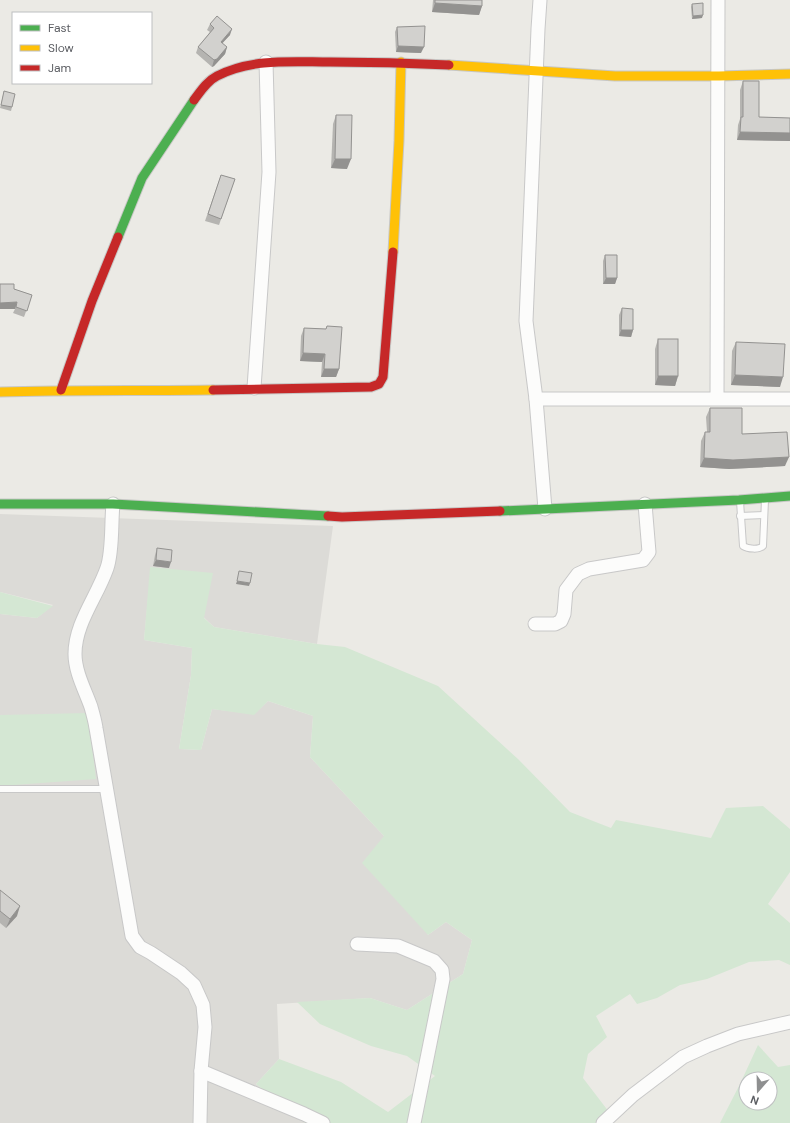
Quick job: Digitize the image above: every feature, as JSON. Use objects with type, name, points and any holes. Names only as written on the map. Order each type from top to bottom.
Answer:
[{"type":"street","points":[[540,0],[526,321],[536,399],[545,509]]},
{"type":"street","points":[[716,398],[719,76],[718,0]]},
{"type":"street","points":[[61,390],[92,301],[142,178],[200,92],[215,77],[231,70],[266,62],[401,62],[615,76],[790,74]]},
{"type":"street","points":[[254,388],[269,172],[266,62]]},
{"type":"street","points":[[0,392],[371,387],[379,384],[383,377],[392,283],[401,62]]},
{"type":"street","points":[[536,399],[790,398]]},
{"type":"street","points":[[0,504],[113,504],[342,517],[740,500],[790,496]]},
{"type":"street","points":[[113,504],[110,553],[107,567],[77,637],[75,653],[76,663],[96,728],[132,936],[140,947],[182,973],[194,985],[203,1005],[200,1123]]},
{"type":"street","points":[[535,624],[555,624],[561,622],[564,614],[566,590],[578,574],[589,569],[643,560],[649,552],[645,504]]},
{"type":"street","points":[[357,944],[398,946],[434,961],[442,970],[443,979],[414,1123]]},
{"type":"street","points":[[603,1123],[633,1096],[683,1057],[738,1034],[790,1022]]},
{"type":"street","points":[[202,1071],[323,1123]]},
{"type":"lane","points":[[740,500],[743,546],[746,548],[760,548],[763,546],[765,498]]},
{"type":"lane","points":[[740,516],[764,515]]},
{"type":"lane","points":[[0,789],[107,789]]},
{"type":"shaded area","points":[[0,514],[333,526],[317,644],[214,627],[151,567],[144,640],[192,648],[191,675],[179,749],[201,750],[212,709],[254,714],[268,701],[313,716],[310,757],[384,836],[428,935],[446,922],[472,940],[463,974],[407,1010],[370,998],[277,1004],[279,1059],[256,1084],[305,1123],[0,1123],[0,614],[37,618],[53,605],[0,592]]},
{"type":"green space","points":[[150,567],[213,573],[204,618],[214,627],[317,644],[345,647],[438,686],[518,759],[570,812],[611,828],[616,820],[711,838],[726,808],[763,806],[790,829],[790,872],[768,904],[790,923],[790,965],[779,960],[749,962],[707,979],[680,985],[657,998],[637,1004],[630,994],[596,1016],[607,1037],[588,1054],[583,1078],[609,1112],[595,1123],[305,1123],[256,1084],[279,1059],[341,1082],[388,1112],[435,1076],[407,1056],[371,1046],[320,1024],[297,1002],[370,998],[407,1010],[463,974],[472,940],[446,922],[428,935],[362,863],[384,836],[310,757],[313,716],[268,701],[254,715],[212,709],[201,750],[179,749],[191,675],[192,648],[144,640]]},
{"type":"green space","points":[[0,592],[53,606],[37,618],[0,614]]},
{"type":"green space","points":[[88,713],[96,779],[0,786],[0,715]]},
{"type":"green space","points":[[758,1045],[778,1067],[790,1065],[790,1123],[720,1123],[738,1088],[738,1111],[778,1111],[778,1071],[746,1071]]},
{"type":"building","points":[[435,0],[482,0],[482,6],[435,3]]},
{"type":"building","points":[[703,3],[703,15],[693,16],[692,4]]},
{"type":"building","points":[[217,16],[232,29],[221,42],[227,47],[217,59],[214,60],[198,47],[214,28],[210,24]]},
{"type":"building","points":[[425,26],[424,47],[398,46],[397,27]]},
{"type":"building","points":[[743,81],[759,81],[759,117],[790,118],[790,133],[740,132],[741,117],[743,117]]},
{"type":"building","points":[[4,91],[15,94],[12,107],[1,105]]},
{"type":"building","points":[[336,115],[352,115],[351,159],[335,159]]},
{"type":"building","points":[[221,175],[235,179],[221,219],[208,214]]},
{"type":"building","points":[[605,255],[617,255],[617,278],[606,278]]},
{"type":"building","points":[[0,284],[14,284],[14,289],[32,295],[27,311],[16,307],[17,302],[0,303]]},
{"type":"building","points":[[622,308],[633,309],[633,330],[621,330]]},
{"type":"building","points":[[327,326],[342,327],[339,369],[324,369],[325,354],[303,353],[304,328],[326,329]]},
{"type":"building","points":[[658,339],[678,339],[678,376],[658,376]]},
{"type":"building","points":[[736,342],[785,344],[783,377],[735,375]]},
{"type":"building","points":[[710,408],[742,408],[742,434],[787,432],[789,457],[733,460],[704,458],[705,432],[710,432]]},
{"type":"building","points":[[157,548],[172,550],[171,562],[156,560]]},
{"type":"building","points":[[239,571],[252,573],[250,583],[237,581]]},
{"type":"building","points":[[0,890],[20,906],[10,919],[0,911]]},
{"type":"traffic: fast","points":[[118,237],[142,178],[194,100]]},
{"type":"traffic: fast","points":[[500,511],[739,500],[790,496]]},
{"type":"traffic: fast","points":[[0,504],[113,504],[328,516]]},
{"type":"traffic: slow","points":[[393,252],[399,141],[401,62]]},
{"type":"traffic: slow","points":[[449,65],[615,76],[790,74]]},
{"type":"traffic: slow","points":[[0,392],[213,390]]},
{"type":"traffic: jam","points":[[194,100],[201,90],[217,76],[244,66],[272,62],[449,65]]},
{"type":"traffic: jam","points":[[61,390],[92,301],[118,237]]},
{"type":"traffic: jam","points":[[213,390],[371,387],[379,384],[383,377],[393,252]]},
{"type":"traffic: jam","points":[[328,516],[342,517],[500,511]]}]
